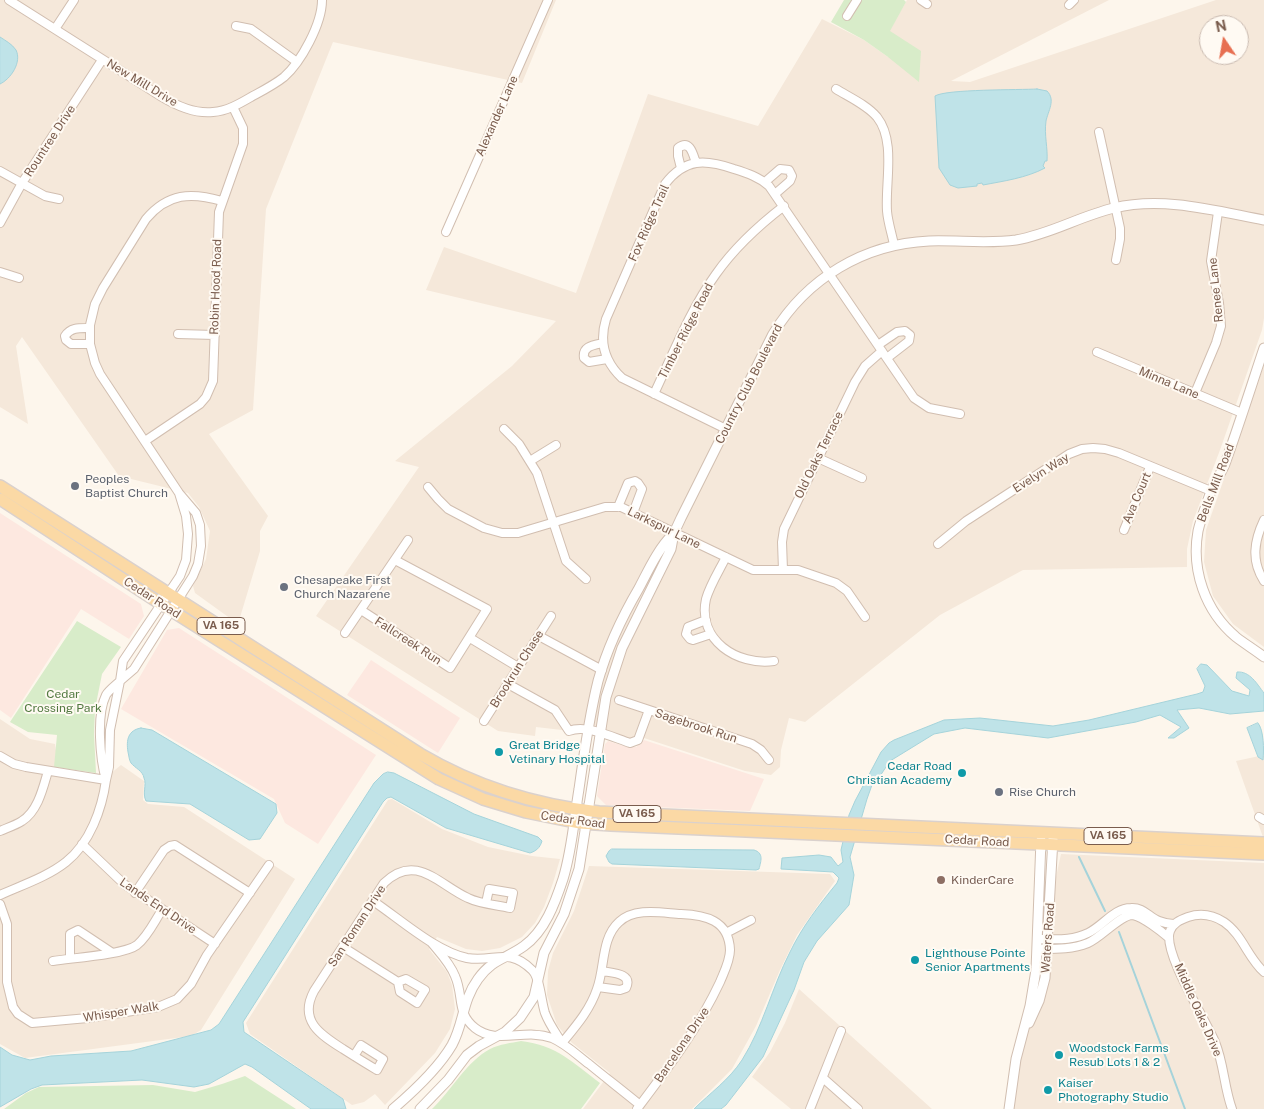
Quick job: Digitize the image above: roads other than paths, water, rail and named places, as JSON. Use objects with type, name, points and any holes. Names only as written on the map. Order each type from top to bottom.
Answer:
[{"type":"main road","name":"Cedar Road","points":[[0,486],[439,765],[507,794],[546,804],[588,811],[840,822],[1041,839]]},
{"type":"main road","name":"Cedar Road","points":[[0,499],[399,756],[439,779],[469,793],[535,815],[586,824],[832,835],[1264,842]]},
{"type":"main road","name":"Cedar Road","points":[[1053,839],[1264,854]]},
{"type":"street","name":"New Mill Drive","points":[[9,0],[102,60],[180,106],[204,112],[224,111],[282,79],[296,62],[318,23],[322,0]]},
{"type":"street","points":[[55,29],[74,0]]},
{"type":"street","name":"Alexander Lane","points":[[446,232],[548,0]]},
{"type":"street","points":[[847,16],[857,0]]},
{"type":"street","points":[[236,26],[251,29],[296,62]]},
{"type":"street","name":"Rountree Drive","points":[[0,223],[22,183],[102,60]]},
{"type":"street","points":[[836,89],[872,112],[882,124],[885,132],[888,145],[888,212],[894,245]]},
{"type":"street","name":"Robin Hood Road","points":[[146,441],[200,404],[206,397],[213,381],[219,212],[243,144],[243,128],[233,107]]},
{"type":"street","points":[[1099,132],[1120,234],[1116,260]]},
{"type":"street","points":[[681,168],[677,152],[678,148],[683,145],[690,147],[696,163]]},
{"type":"street","name":"Fox Ridge Trail","points":[[726,429],[622,378],[612,368],[603,343],[603,329],[606,319],[664,184],[681,168],[696,163],[718,163],[750,174],[765,182],[784,206],[914,398],[929,408],[960,414]]},
{"type":"street","points":[[765,182],[780,169],[789,170],[792,176],[790,181],[775,194]]},
{"type":"street","points":[[0,171],[45,196],[59,199]]},
{"type":"street","points":[[106,780],[103,771],[100,740],[101,718],[106,693],[134,669],[166,607],[173,596],[193,576],[198,564],[201,536],[196,513],[179,493],[100,374],[90,344],[90,328],[95,304],[103,288],[152,211],[179,196],[206,196],[222,201]]},
{"type":"street","name":"Country Club Boulevard","points":[[393,1109],[422,1081],[452,1045],[468,996],[480,976],[488,967],[504,956],[525,946],[544,925],[564,877],[576,809],[594,731],[618,658],[671,548],[674,533],[778,325],[801,296],[853,259],[894,245],[932,241],[1016,240],[1046,232],[1115,207],[1158,204],[1184,206],[1264,220]]},
{"type":"street","name":"Timber Ridge Road","points":[[654,394],[701,298],[716,275],[747,237],[784,206]]},
{"type":"street","name":"Renee Lane","points":[[1195,393],[1221,326],[1219,303],[1210,261],[1218,212]]},
{"type":"street","points":[[0,272],[19,278]]},
{"type":"street","points":[[90,328],[73,329],[65,336],[66,340],[71,344],[90,344]]},
{"type":"street","points":[[178,334],[215,334]]},
{"type":"street","points":[[603,343],[587,347],[584,351],[584,358],[589,362],[607,358]]},
{"type":"street","name":"Bells Mill Road","points":[[1263,655],[1236,637],[1221,622],[1210,605],[1200,581],[1196,556],[1198,531],[1211,492],[1224,466],[1264,348]]},
{"type":"street","name":"Old Oaks Terrace","points":[[783,570],[782,542],[784,529],[860,374],[883,352]]},
{"type":"street","name":"Minna Lane","points":[[1097,352],[1242,413]]},
{"type":"street","points":[[504,429],[519,444],[544,489],[566,561],[586,579]]},
{"type":"street","points":[[530,461],[556,445]]},
{"type":"street","name":"Evelyn Way","points":[[938,544],[966,521],[1060,459],[1082,450],[1105,449],[1119,453],[1211,492]]},
{"type":"street","points":[[818,458],[862,478]]},
{"type":"street","name":"Ava Court","points":[[1124,530],[1150,467]]},
{"type":"street","points":[[618,507],[628,483],[635,481],[642,489],[633,512]]},
{"type":"street","name":"Larkspur Lane","points":[[428,487],[448,509],[492,531],[502,533],[518,533],[606,507],[618,507],[633,512],[753,570],[798,570],[839,584],[847,591],[865,617]]},
{"type":"street","points":[[0,895],[51,872],[67,862],[92,828],[99,812],[109,766],[110,730],[123,661],[173,596],[188,550],[188,526],[179,493]]},
{"type":"street","points":[[1264,520],[1257,535],[1255,552],[1258,570],[1264,581]]},
{"type":"street","name":"Country Club Boulevard","points":[[420,1109],[448,1080],[467,1056],[479,1046],[499,1036],[526,1011],[534,998],[544,953],[564,914],[579,869],[588,811],[594,731],[602,670],[626,610],[664,544],[674,533]]},
{"type":"street","name":"Fallcreek Run","points":[[345,633],[408,540]]},
{"type":"street","points":[[726,557],[706,598],[705,613],[711,634],[722,648],[732,655],[756,662],[774,661]]},
{"type":"street","name":"Fallcreek Run","points":[[361,610],[450,668],[487,609],[395,560]]},
{"type":"street","name":"Brookrun Chase","points":[[484,721],[551,616]]},
{"type":"street","points":[[706,620],[688,627],[686,634],[690,639],[694,640],[711,634]]},
{"type":"street","points":[[538,636],[602,670]]},
{"type":"street","points":[[470,638],[518,667]]},
{"type":"street","points":[[508,684],[555,710],[569,731],[577,727],[630,743],[640,736],[649,710]]},
{"type":"street","name":"Sagebrook Run","points":[[619,700],[752,744],[761,750],[768,760]]},
{"type":"street","points":[[0,756],[14,764],[106,780]]},
{"type":"street","points":[[0,831],[23,821],[28,816],[39,798],[48,771]]},
{"type":"street","name":"Waters Road","points":[[1009,1109],[1016,1059],[1033,991],[1038,948],[1041,839]]},
{"type":"street","name":"Waters Road","points":[[1021,1038],[1042,994],[1045,978],[1053,839]]},
{"type":"street","name":"Lands End Drive","points":[[82,844],[115,877],[135,893],[215,944]]},
{"type":"street","points":[[135,893],[164,850],[170,846],[175,846],[250,893]]},
{"type":"street","name":"Whisper Walk","points":[[0,904],[8,924],[6,972],[13,1006],[18,1014],[32,1023],[88,1018],[158,1008],[168,1004],[184,992],[269,865]]},
{"type":"street","name":"San Roman Drive","points":[[354,1056],[317,1031],[310,1015],[310,1002],[343,947],[389,878],[411,870],[419,871],[429,874],[467,898],[486,903]]},
{"type":"street","points":[[373,901],[431,942],[449,952],[470,958],[513,957],[524,963],[534,972],[538,980],[540,997],[546,1014],[553,1030],[562,1043],[638,1107]]},
{"type":"street","points":[[1038,939],[1069,939],[1086,934],[1115,913],[1128,908],[1140,909],[1158,921],[1174,924]]},
{"type":"street","points":[[53,961],[130,948],[139,943],[162,910]]},
{"type":"street","points":[[562,1043],[588,1010],[598,987],[608,939],[612,930],[622,919],[633,914],[684,914],[706,917],[718,924],[726,933],[751,920]]},
{"type":"street","points":[[1038,948],[1071,948],[1090,943],[1123,918],[1130,915],[1141,918],[1169,938],[1174,924],[1188,917],[1203,915],[1222,920],[1236,933],[1264,972]]},
{"type":"street","points":[[70,958],[70,934],[78,930],[111,952]]},
{"type":"street","name":"Barcelona Drive","points":[[638,1107],[699,1023],[711,1002],[729,960],[730,948],[726,933]]},
{"type":"street","name":"Middle Oaks Drive","points":[[1169,938],[1170,946],[1189,994],[1215,1043],[1224,1071],[1232,1109]]},
{"type":"street","points":[[431,942],[455,974],[460,989],[462,1014],[483,1034],[492,1037],[529,1033],[545,1036],[562,1043]]},
{"type":"street","points":[[343,947],[398,982]]},
{"type":"street","points":[[598,987],[620,990],[626,988],[628,982],[628,979],[623,975],[602,971]]},
{"type":"street","points":[[810,1109],[842,1031]]},
{"type":"street","points":[[823,1078],[858,1109]]},
{"type":"water","points":[[0,37],[16,50],[18,60],[8,78],[0,84]]},
{"type":"water","points":[[1037,89],[1047,91],[1051,98],[1051,106],[1046,121],[1047,161],[1045,161],[1043,166],[1045,168],[1023,177],[983,185],[982,183],[977,184],[977,186],[958,188],[950,185],[939,168],[935,96],[953,92]]},
{"type":"water","points":[[1201,664],[1207,665],[1232,691],[1249,696],[1250,690],[1236,678],[1237,672],[1242,672],[1249,676],[1264,693],[1264,711],[1230,714],[1199,708],[1177,710],[1189,728],[1174,738],[1168,738],[1181,727],[1160,715],[1136,722],[1048,738],[965,728],[934,734],[890,761],[878,779],[873,782],[850,857],[854,875],[849,905],[817,941],[804,962],[794,990],[763,1057],[721,1109],[694,1109],[725,1080],[742,1060],[756,1034],[795,943],[811,916],[839,878],[833,872],[781,869],[782,858],[819,855],[831,857],[838,866],[843,862],[841,850],[849,815],[881,752],[889,743],[944,720],[980,718],[1053,726],[1089,720],[1197,694],[1203,692],[1205,686],[1197,669]]},
{"type":"water","points":[[1258,723],[1262,735],[1263,760],[1258,757],[1247,728]]},
{"type":"water","points":[[141,728],[152,730],[276,804],[277,813],[260,839],[249,840],[190,804],[146,801],[143,776],[141,771],[131,763],[127,748],[131,733]]},
{"type":"water","points":[[388,772],[394,773],[474,814],[538,837],[542,841],[538,849],[530,853],[446,828],[391,797],[383,802],[243,1022],[244,1032],[343,1099],[346,1109],[311,1109],[245,1064],[209,1084],[194,1087],[142,1080],[42,1085],[31,1089],[0,1107],[0,1047],[12,1055],[30,1060],[51,1056],[131,1051],[211,1030],[219,1024],[374,783],[383,774]]},
{"type":"water","points":[[612,849],[754,850],[761,855],[761,860],[759,869],[756,870],[612,864],[606,856]]},
{"type":"waterway","points":[[1079,857],[1105,911]]},
{"type":"waterway","points":[[1119,932],[1185,1109]]},
{"type":"place","name":"Peoples Baptist Church","points":[[75,486]]},
{"type":"place","name":"Chesapeake First Church Nazarene","points":[[284,587]]},
{"type":"place","name":"Great Bridge Vetinary Hospital","points":[[499,752]]},
{"type":"place","name":"Cedar Road Christian Academy","points":[[962,773]]},
{"type":"place","name":"Rise Church","points":[[999,792]]},
{"type":"place","name":"KinderCare","points":[[941,880]]},
{"type":"place","name":"Lighthouse Pointe Senior Apartments","points":[[915,960]]},
{"type":"place","name":"Woodstock Farms Resub Lots 1 & 2","points":[[1059,1055]]},
{"type":"place","name":"Kaiser Photography Studio","points":[[1048,1090]]},
{"type":"park label","name":"Cedar Crossing Park","points":[[63,701]]}]
